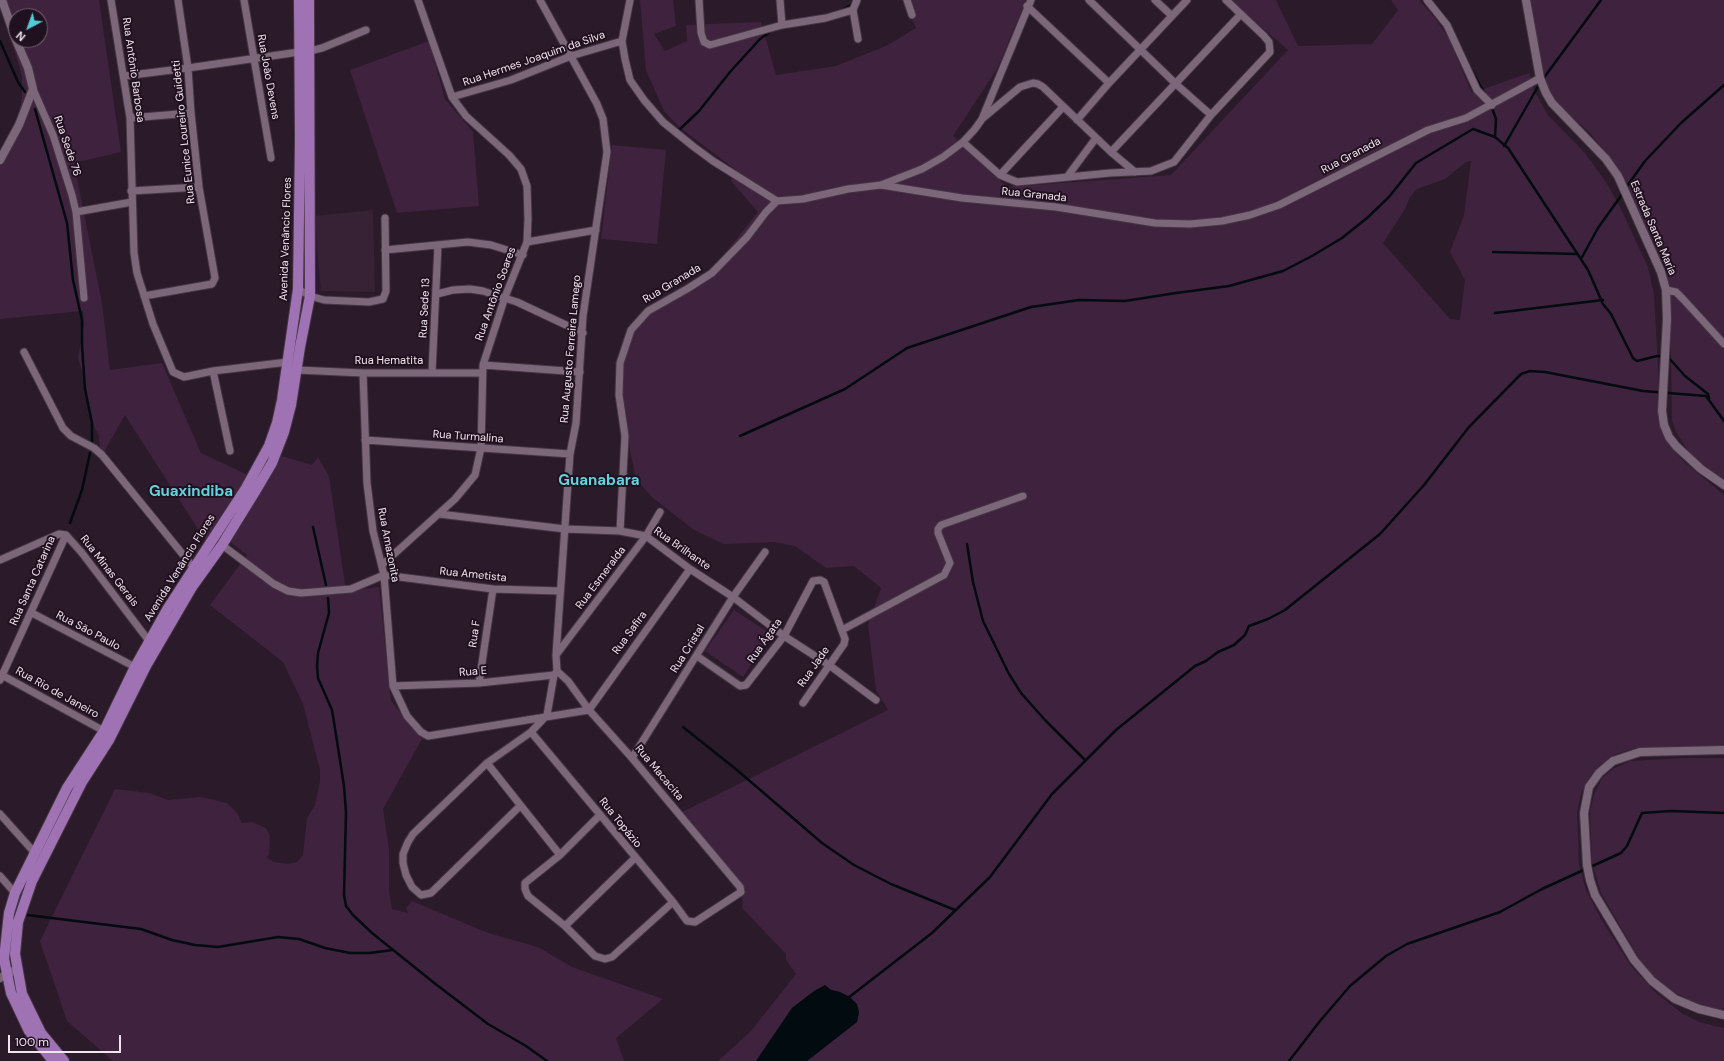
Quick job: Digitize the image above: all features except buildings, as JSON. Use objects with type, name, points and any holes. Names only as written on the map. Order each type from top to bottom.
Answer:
[{"type":"main road","name":"Avenida Venâncio Flores","points":[[64,1061],[41,1033],[30,1014],[22,994],[15,954],[18,925],[24,902],[36,874],[79,787],[110,740],[146,666],[192,587],[222,545],[275,456],[286,425],[310,296],[304,51],[299,0]]},
{"type":"main road","name":"Avenida Venâncio Flores","points":[[53,1061],[38,1044],[20,1015],[3,976],[2,960],[6,928],[15,893],[34,852],[73,778],[104,731],[149,641],[193,567],[246,488],[269,446],[279,415],[298,289],[304,51],[309,0]]},
{"type":"street","points":[[2,0],[8,17]]},
{"type":"street","name":"Rua Antônio Barbosa","points":[[111,0],[130,118],[134,253],[144,296],[161,346],[173,372],[184,378],[212,371]]},
{"type":"street","name":"Rua Eunice Loureiro Guidetti","points":[[144,296],[212,284],[215,275],[199,187],[190,113],[188,68],[178,0]]},
{"type":"street","name":"Rua João Devens","points":[[244,0],[252,58],[271,158]]},
{"type":"street","name":"Rua Antônio Soares","points":[[382,565],[439,514],[474,478],[481,448],[483,365],[505,297],[523,256],[527,242],[527,186],[521,169],[509,155],[466,116],[452,97],[418,0]]},
{"type":"street","name":"Rua Augusto Ferreira Lamego","points":[[540,0],[597,104],[603,119],[608,152],[585,299],[576,423],[570,454],[555,673],[547,715]]},
{"type":"street","points":[[630,0],[622,40],[630,80],[656,114],[678,135],[713,161],[777,201]]},
{"type":"street","points":[[699,0],[701,33],[704,42],[710,45],[782,25],[826,18],[863,0]]},
{"type":"street","points":[[780,0],[782,25]]},
{"type":"street","points":[[907,0],[912,15]]},
{"type":"street","points":[[1089,0],[1211,116]]},
{"type":"street","points":[[1155,0],[1172,16]]},
{"type":"street","points":[[1077,120],[1109,83],[1187,0]]},
{"type":"street","points":[[963,142],[1000,175],[1011,181],[1024,182],[1067,177],[1151,171],[1174,162],[1211,116],[1270,52],[1269,42],[1226,0]]},
{"type":"street","points":[[1427,0],[1447,25],[1477,90],[1492,104]]},
{"type":"street","name":"Estrada Santa Maria","points":[[1526,0],[1540,78],[1552,102],[1606,160],[1618,176],[1661,272],[1666,290],[1668,319],[1663,388],[1664,425],[1669,437],[1701,469],[1724,485]]},
{"type":"street","points":[[982,119],[1029,3],[1109,83]]},
{"type":"street","points":[[855,4],[858,39]]},
{"type":"street","points":[[1111,152],[1241,14]]},
{"type":"street","points":[[124,76],[322,48],[366,30]]},
{"type":"street","name":"Rua Hermes Joaquim da Silva","points":[[452,97],[512,80],[571,56],[622,40]]},
{"type":"street","points":[[0,159],[19,125],[33,89],[28,68],[19,48]]},
{"type":"street","name":"Rua Granada","points":[[620,531],[625,436],[619,395],[620,363],[631,330],[648,311],[712,273],[777,201],[803,200],[848,189],[881,185],[962,198],[1056,207],[1155,223],[1190,224],[1222,221],[1250,215],[1279,205],[1428,130],[1466,118],[1540,78]]},
{"type":"street","points":[[881,185],[922,169],[943,157],[963,142],[982,119],[1020,87],[1033,84],[1043,88],[1111,152],[1135,172]]},
{"type":"street","name":"Rua Sede 76","points":[[33,89],[53,135],[76,212]]},
{"type":"street","points":[[1000,175],[1063,107]]},
{"type":"street","points":[[130,118],[190,113]]},
{"type":"street","points":[[1067,177],[1096,138]]},
{"type":"street","points":[[131,191],[199,187]]},
{"type":"street","points":[[84,298],[76,212],[132,202]]},
{"type":"street","points":[[298,289],[310,296],[341,302],[369,302],[383,299],[386,291],[385,218]]},
{"type":"street","points":[[527,242],[596,230]]},
{"type":"street","points":[[385,250],[480,243],[523,256]]},
{"type":"street","name":"Rua Sede 13","points":[[432,372],[437,294],[438,245]]},
{"type":"street","points":[[437,294],[470,289],[505,297],[582,333]]},
{"type":"street","points":[[1666,290],[1676,292],[1724,344]]},
{"type":"street","points":[[24,352],[63,428],[71,436],[94,448],[102,455],[193,567]]},
{"type":"street","points":[[230,451],[212,371],[288,362]]},
{"type":"street","points":[[483,365],[580,372]]},
{"type":"street","name":"Rua Hematita","points":[[297,370],[363,373],[482,373]]},
{"type":"street","name":"Rua Amazonita","points":[[363,373],[365,461],[370,511],[373,531],[384,575],[393,686],[407,716],[417,729],[428,736],[547,715]]},
{"type":"street","name":"Rua Turmalina","points":[[365,440],[570,454]]},
{"type":"street","points":[[842,630],[944,575],[950,563],[938,533],[938,529],[942,525],[1023,496]]},
{"type":"street","name":"Rua Esmeralda","points":[[556,655],[646,536],[660,512]]},
{"type":"street","name":"Rua Brilhante","points":[[439,514],[565,529],[620,531],[646,536],[690,569],[733,597],[784,636],[828,665],[876,700]]},
{"type":"street","name":"Rua Minas Gerais","points":[[0,560],[59,534],[66,535],[82,553],[149,641]]},
{"type":"street","name":"Rua Santa Catarina","points":[[1,676],[32,613],[66,535]]},
{"type":"street","points":[[222,545],[256,572],[274,584],[288,590],[301,593],[351,590],[384,575]]},
{"type":"street","name":"Rua Cristal","points":[[632,758],[733,597],[764,552]]},
{"type":"street","name":"Rua Safira","points":[[589,710],[690,569]]},
{"type":"street","name":"Rua Ametista","points":[[384,575],[493,589],[560,591]]},
{"type":"street","name":"Rua Ágata","points":[[697,656],[740,686],[746,685],[784,636],[813,581],[817,580],[824,582],[842,630]]},
{"type":"street","name":"Rua F","points":[[479,683],[493,589]]},
{"type":"street","name":"Rua São Paulo","points":[[32,613],[135,667]]},
{"type":"street","name":"Rua Jade","points":[[803,703],[844,644],[845,640],[842,630]]},
{"type":"street","name":"Rua Macacita","points":[[555,673],[568,681],[589,710],[632,758],[740,887],[740,892],[695,922]]},
{"type":"street","name":"Rua E","points":[[393,686],[479,683],[555,673]]},
{"type":"street","name":"Rua Rio de Janeiro","points":[[1,676],[104,731]]},
{"type":"street","points":[[520,806],[431,893],[421,895],[412,887],[406,875],[403,854],[413,834],[487,763],[531,732],[547,715],[589,710]]},
{"type":"street","name":"Rua Topázio","points":[[531,732],[673,902],[687,921],[695,922]]},
{"type":"street","points":[[1724,750],[1640,752],[1613,761],[1599,773],[1589,787],[1584,813],[1587,865],[1595,895],[1634,960],[1652,981],[1676,999],[1699,1009],[1724,1015]]},
{"type":"street","points":[[487,763],[560,855]]},
{"type":"street","points":[[0,814],[34,852]]},
{"type":"street","points":[[600,815],[560,855],[525,883],[525,889],[528,896],[565,926],[595,956],[605,959],[612,957],[673,902]]},
{"type":"street","points":[[565,926],[635,858]]},
{"type":"street","points":[[0,876],[15,893]]},
{"type":"street","points":[[2,960],[15,954]]},
{"type":"street","points":[[3,976],[17,969]]},
{"type":"shaded area","points":[[0,0],[99,0],[121,152],[74,163],[102,303],[110,370],[162,363],[201,453],[248,475],[205,540],[125,415],[101,457],[99,436],[91,420],[84,378],[78,358],[84,324],[83,311],[0,319],[0,152],[17,124],[22,97],[22,76],[14,48],[48,48],[48,8],[8,8],[8,28]]},
{"type":"shaded area","points":[[640,0],[673,0],[676,26],[654,34],[665,51],[687,41],[686,25],[761,22],[776,75],[836,66],[886,46],[916,28],[903,0],[1026,0],[997,69],[953,136],[1007,187],[1171,175],[1288,50],[1231,0],[1276,0],[1298,46],[1372,44],[1398,10],[1391,0],[1419,0],[1435,18],[1449,39],[1472,93],[1529,73],[1534,90],[1548,115],[1584,152],[1606,182],[1620,207],[1648,267],[1654,294],[1661,421],[1668,442],[1683,461],[1724,495],[1724,747],[1635,748],[1616,754],[1599,766],[1590,776],[1581,793],[1577,812],[1579,865],[1586,890],[1601,919],[1631,966],[1655,992],[1683,1014],[1699,1022],[1724,1028],[1724,1061],[807,1061],[857,1022],[859,1012],[840,992],[831,990],[792,1008],[756,1061],[718,1061],[751,1031],[796,974],[786,960],[786,954],[742,908],[743,901],[738,889],[676,815],[888,710],[876,690],[868,625],[881,588],[854,566],[826,568],[795,546],[774,542],[724,544],[694,530],[653,498],[641,485],[635,474],[620,404],[620,364],[624,336],[651,308],[707,276],[758,212],[731,181],[736,170],[679,127],[664,111],[646,70]],"holes":[[[1471,161],[1464,215],[1450,252],[1465,280],[1460,320],[1450,319],[1383,243],[1405,209],[1410,197],[1417,189],[1445,179],[1466,162]]]},
{"type":"shaded area","points":[[1529,0],[1724,0],[1724,481],[1690,454],[1676,432],[1672,420],[1670,299],[1624,177],[1618,167],[1589,132],[1566,112],[1550,93],[1543,76]]},
{"type":"shaded area","points":[[429,41],[445,99],[473,132],[479,206],[397,213],[350,70]]},
{"type":"shaded area","points":[[612,145],[666,150],[657,244],[601,239]]},
{"type":"shaded area","points":[[373,210],[375,292],[321,291],[314,216]]},
{"type":"shaded area","points":[[282,456],[312,465],[318,457],[329,476],[346,591],[379,587],[391,701],[422,739],[383,809],[389,849],[389,892],[392,909],[408,913],[406,908],[412,901],[488,933],[538,947],[572,967],[663,999],[616,1038],[624,1061],[113,1061],[67,1021],[40,941],[115,789],[149,793],[168,800],[201,797],[227,803],[237,813],[242,823],[252,822],[266,828],[270,836],[269,855],[266,857],[274,862],[288,864],[297,862],[303,855],[307,818],[315,805],[320,781],[320,770],[303,704],[283,662],[210,605],[247,555],[229,541]]},
{"type":"shaded area","points":[[734,610],[771,634],[743,677],[705,651]]},
{"type":"shaded area","points":[[1686,758],[1724,758],[1724,1009],[1709,1008],[1690,1001],[1665,987],[1647,969],[1640,960],[1601,893],[1592,863],[1590,812],[1594,794],[1603,777],[1613,769],[1630,761]]},
{"type":"shaded area","points":[[825,985],[831,990],[840,992],[850,997],[857,1004],[859,1012],[857,1022],[807,1061],[756,1061],[792,1008],[814,991]]},
{"type":"waterway","points":[[1543,79],[1601,0]]},
{"type":"waterway","points":[[842,10],[853,4]]},
{"type":"waterway","points":[[1436,6],[1447,20]]},
{"type":"waterway","points":[[1452,29],[1467,61]]},
{"type":"waterway","points":[[679,130],[699,111],[730,72],[760,39],[773,30]]},
{"type":"waterway","points":[[0,41],[18,82],[25,92]]},
{"type":"waterway","points":[[1471,69],[1485,94]]},
{"type":"waterway","points":[[1504,146],[1540,83]]},
{"type":"waterway","points":[[1625,189],[1645,161],[1681,123],[1724,85]]},
{"type":"waterway","points":[[1491,105],[1496,119],[1495,137]]},
{"type":"waterway","points":[[35,109],[67,223],[73,280],[82,320],[85,389],[92,423],[92,444]]},
{"type":"waterway","points":[[740,436],[845,389],[907,348],[1031,307],[1079,300],[1125,301],[1229,286],[1283,271],[1342,238],[1367,218],[1389,197],[1416,163],[1473,129],[1495,137],[1508,148],[1588,270],[1603,304],[1611,314],[1633,358],[1637,361],[1663,356]]},
{"type":"waterway","points":[[1581,259],[1598,228],[1623,193]]},
{"type":"waterway","points":[[1493,252],[1578,254]]},
{"type":"waterway","points":[[1495,313],[1603,300]]},
{"type":"waterway","points":[[1668,357],[1685,376],[1708,394],[1709,398]]},
{"type":"waterway","points":[[848,998],[932,933],[990,877],[1052,794],[1116,730],[1195,666],[1206,661],[1218,652],[1234,645],[1245,635],[1249,626],[1268,619],[1285,610],[1380,534],[1424,485],[1469,427],[1521,374],[1530,371],[1545,372],[1643,391],[1706,396],[1724,421]]},
{"type":"waterway","points":[[70,523],[82,490],[90,453]]},
{"type":"waterway","points":[[313,527],[326,585]]},
{"type":"waterway","points":[[967,544],[973,582],[983,621],[1009,674],[1021,693],[1045,720],[1085,760]]},
{"type":"waterway","points":[[328,598],[329,613],[318,653],[317,666],[318,678],[332,710],[344,786],[346,812],[344,895],[346,906],[353,915],[372,933],[433,982],[488,1024],[526,1046],[547,1061]]},
{"type":"waterway","points":[[683,727],[737,770],[822,843],[854,865],[891,884],[955,910]]},
{"type":"waterway","points":[[1289,1061],[1350,986],[1386,956],[1407,944],[1500,912],[1542,889],[1621,853],[1627,846],[1642,813],[1671,811],[1724,813]]},
{"type":"waterway","points":[[27,915],[141,929],[172,940],[195,945],[218,947],[278,937],[299,939],[325,948],[350,953],[370,953],[392,950]]},
{"type":"district","name":"Guanabara","points":[[599,481]]},
{"type":"district","name":"Guaxindiba","points":[[191,492]]}]
